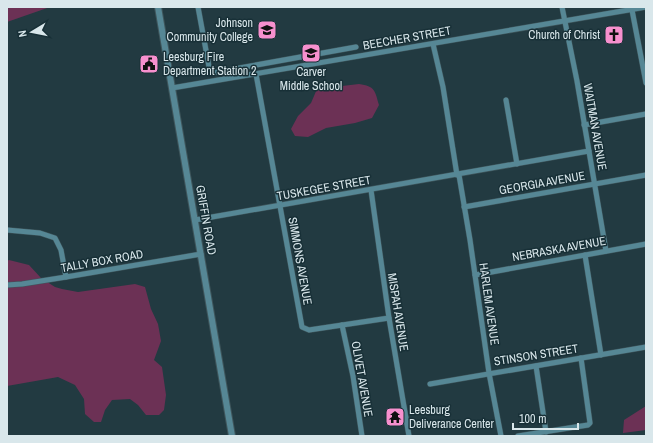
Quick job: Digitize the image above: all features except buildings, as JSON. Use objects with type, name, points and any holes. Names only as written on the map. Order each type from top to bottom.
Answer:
[{"type":"street","name":"GRIFFIN ROAD","points":[[158,7],[232,436]]},
{"type":"street","points":[[198,7],[210,72],[217,72],[356,46]]},
{"type":"street","name":"WAITMAN AVENUE","points":[[562,7],[566,20],[606,251]]},
{"type":"street","name":"BEECHER STREET","points":[[172,88],[646,7]]},
{"type":"street","points":[[632,10],[646,83]]},
{"type":"street","name":"HARLEM AVENUE","points":[[433,44],[464,207],[489,373],[501,436]]},
{"type":"street","name":"SIMMONS AVENUE","points":[[256,74],[301,324],[304,329],[308,330],[342,325]]},
{"type":"street","points":[[506,100],[517,164]]},
{"type":"street","points":[[584,125],[646,114]]},
{"type":"street","name":"TUSKEGEE STREET","points":[[195,220],[589,151]]},
{"type":"street","name":"GEORGIA AVENUE","points":[[464,207],[646,175]]},
{"type":"street","name":"MISPAH AVENUE","points":[[371,190],[389,318],[409,436]]},
{"type":"street","points":[[7,230],[40,233],[55,238],[61,250],[66,277]]},
{"type":"street","name":"NEBRASKA AVENUE","points":[[475,275],[646,244]]},
{"type":"street","name":"TALLY BOX ROAD","points":[[7,285],[66,277],[201,254]]},
{"type":"street","points":[[585,255],[601,355]]},
{"type":"street","points":[[342,325],[389,318]]},
{"type":"street","name":"OLIVET AVENUE","points":[[342,325],[362,436]]},
{"type":"street","name":"STINSON STREET","points":[[430,384],[646,347]]},
{"type":"street","points":[[518,436],[588,425],[590,423],[581,358]]},
{"type":"street","points":[[536,366],[546,432]]},
{"type":"shaded area","points":[[7,7],[50,7],[7,22]]},
{"type":"shaded area","points":[[359,84],[368,86],[374,90],[379,105],[372,118],[355,123],[326,128],[308,137],[295,136],[291,129],[298,116],[311,103],[317,89]]},
{"type":"shaded area","points":[[9,260],[29,265],[41,278],[55,287],[62,289],[78,292],[135,284],[145,287],[151,309],[158,324],[161,341],[154,360],[162,367],[166,395],[164,410],[159,415],[146,415],[138,405],[130,399],[112,400],[105,410],[101,422],[94,422],[85,414],[84,399],[75,385],[58,377],[7,386],[7,261]]},
{"type":"shaded area","points":[[646,406],[646,430],[623,433],[624,420]]},
{"type":"place","name":"Johnson Community College","points":[[267,30]]},
{"type":"place","name":"Church of Christ","points":[[614,35]]},
{"type":"place","name":"Carver Middle School","points":[[311,53]]},
{"type":"place","name":"Leesburg Fire Department Station 2","points":[[149,64]]},
{"type":"place","name":"Leesburg Deliverance Center","points":[[395,417]]}]
